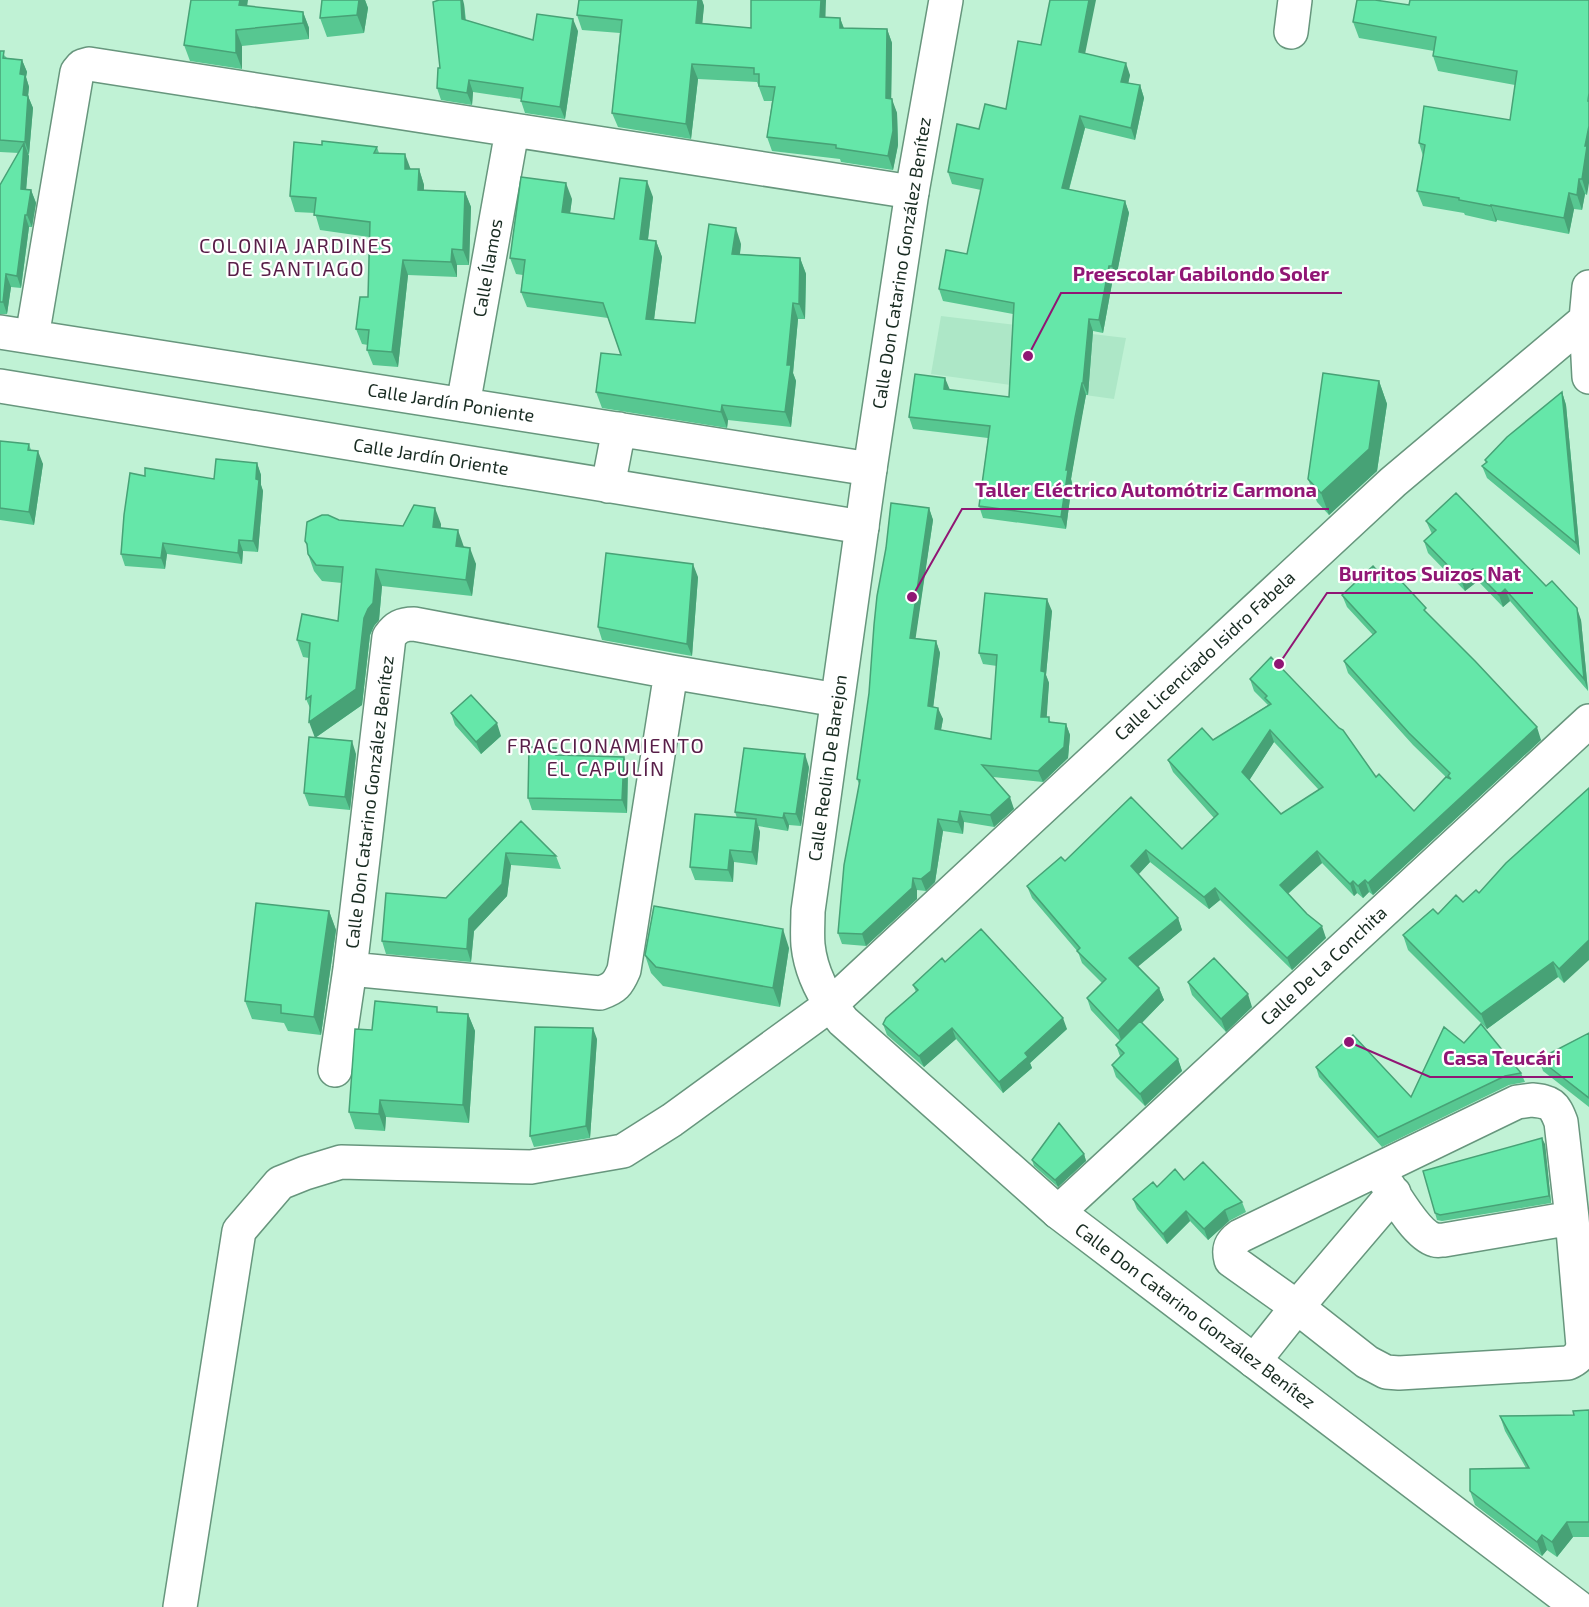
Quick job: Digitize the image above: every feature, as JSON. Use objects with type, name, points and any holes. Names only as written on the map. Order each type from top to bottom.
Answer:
[{"type":"street","name":"Calle Don Catarino González Benítez","points":[[862,527],[912,192],[946,0]]},
{"type":"street","points":[[1291,32],[1295,0]]},
{"type":"street","points":[[32,337],[77,72],[82,66],[88,64],[912,192]]},
{"type":"street","name":"Calle Ílamos","points":[[463,405],[512,131]]},
{"type":"street","points":[[1588,308],[1589,377]]},
{"type":"street","name":"Calle Licenciado Isidro Fabela","points":[[180,1607],[239,1231],[280,1183],[341,1162],[531,1167],[623,1151],[672,1120],[830,1005],[1393,482],[1588,308]]},
{"type":"street","name":"Calle Jardín Poniente","points":[[0,332],[870,469]]},
{"type":"street","name":"Calle Jardín Oriente","points":[[0,386],[862,527]]},
{"type":"street","points":[[608,486],[619,429]]},
{"type":"street","name":"Calle Reolin De Barejon","points":[[830,1005],[815,975],[808,944],[808,911],[862,527]]},
{"type":"street","name":"Calle Don Catarino González Benítez","points":[[335,1070],[350,969],[389,637],[395,630],[404,624],[414,624],[670,672],[837,700]]},
{"type":"street","name":"Calle Don Catarino González Benítez","points":[[350,969],[600,993],[612,989],[624,970],[670,672]]},
{"type":"street","name":"Calle De La Conchita","points":[[1058,1212],[1589,721]]},
{"type":"street","name":"Calle Don Catarino González Benítez","points":[[830,1005],[843,1021],[1058,1212],[1578,1607]]},
{"type":"street","points":[[1532,1100],[1546,1101],[1555,1108],[1561,1122],[1572,1218],[1583,1346],[1580,1356],[1568,1363],[1386,1372],[1367,1362],[1297,1307],[1231,1260],[1229,1251],[1233,1241],[1240,1236],[1386,1181],[1517,1102],[1532,1100]]},
{"type":"street","points":[[1386,1181],[1415,1226],[1434,1240],[1572,1218]]},
{"type":"street","points":[[1254,1361],[1297,1307],[1386,1181]]},
{"type":"shaded area","points":[[941,316],[1126,338],[1114,399],[931,374]]},
{"type":"building","points":[[191,0],[240,0],[239,5],[303,12],[303,23],[236,30],[236,53],[184,45]]},
{"type":"building","points":[[322,0],[359,0],[357,15],[320,18]]},
{"type":"building","points":[[461,0],[462,19],[533,40],[537,14],[573,19],[560,107],[521,101],[523,88],[469,80],[467,93],[437,88],[438,68],[440,68],[433,2]]},
{"type":"building","points":[[579,0],[698,0],[696,23],[751,28],[751,0],[821,0],[820,17],[840,18],[840,28],[887,29],[886,98],[892,99],[893,131],[888,156],[836,148],[836,145],[767,137],[775,87],[759,86],[759,74],[754,74],[754,68],[692,64],[686,124],[612,113],[622,20],[577,15]]},
{"type":"building","points":[[1050,0],[1089,0],[1079,52],[1126,63],[1121,82],[1140,85],[1131,128],[1080,116],[1062,188],[1125,201],[1099,320],[1089,319],[1083,383],[1066,470],[1068,470],[1061,517],[979,506],[990,426],[909,417],[915,374],[945,378],[944,389],[1009,397],[1014,303],[939,289],[946,250],[967,254],[983,179],[948,172],[957,124],[979,129],[985,104],[1006,109],[1018,41],[1041,45]]},
{"type":"building","points":[[1357,0],[1409,5],[1410,0],[1589,0],[1589,126],[1585,146],[1587,146],[1577,195],[1569,193],[1564,218],[1417,191],[1425,145],[1419,143],[1424,106],[1510,120],[1517,71],[1433,56],[1436,37],[1353,22]]},
{"type":"building","points":[[0,51],[4,51],[3,58],[22,60],[20,74],[25,75],[23,95],[28,96],[25,142],[0,140]]},
{"type":"building","points":[[322,141],[377,147],[374,153],[405,154],[405,169],[419,169],[418,190],[465,192],[463,250],[452,249],[451,262],[403,260],[392,352],[367,350],[369,330],[356,329],[360,297],[368,297],[370,222],[314,215],[316,198],[290,196],[294,142],[322,145]]},
{"type":"building","points":[[24,143],[21,189],[31,190],[27,215],[25,215],[17,276],[6,274],[3,302],[0,302],[0,185]]},
{"type":"building","points":[[521,177],[566,183],[562,212],[614,219],[620,178],[647,181],[640,239],[656,241],[646,319],[695,323],[709,224],[736,228],[732,254],[800,258],[799,304],[793,303],[787,365],[791,365],[785,412],[722,405],[721,412],[596,392],[601,353],[621,355],[603,303],[521,292],[525,260],[510,258]]},
{"type":"building","points":[[1323,373],[1379,381],[1369,449],[1321,493],[1308,479]]},
{"type":"building","points":[[1562,392],[1576,543],[1482,466],[1507,437]]},
{"type":"building","points":[[0,441],[29,444],[28,450],[38,451],[29,512],[0,508]]},
{"type":"building","points":[[216,459],[257,463],[256,479],[259,480],[253,541],[239,540],[238,553],[163,543],[161,558],[121,554],[130,473],[145,476],[145,468],[214,479]]},
{"type":"building","points":[[1456,493],[1546,586],[1552,581],[1577,608],[1584,679],[1505,589],[1499,595],[1473,569],[1461,579],[1424,541],[1436,530],[1426,521]]},
{"type":"building","points":[[891,503],[929,508],[910,638],[936,641],[928,706],[938,708],[935,729],[991,739],[997,655],[979,653],[985,593],[1047,599],[1041,671],[1045,672],[1041,717],[1049,717],[1049,722],[1066,724],[1064,747],[1038,771],[982,765],[1010,797],[990,815],[960,811],[958,822],[938,819],[931,871],[921,879],[913,878],[912,888],[862,934],[838,933],[844,865],[860,780],[857,779],[869,693],[877,596]]},
{"type":"building","points":[[414,505],[435,508],[433,527],[458,530],[456,546],[470,548],[466,580],[376,569],[373,603],[364,618],[356,689],[309,722],[311,696],[306,699],[310,643],[297,640],[302,614],[338,621],[343,567],[316,565],[308,554],[305,541],[307,522],[322,515],[328,515],[339,520],[403,526]]},
{"type":"building","points":[[606,553],[693,564],[687,644],[598,627]]},
{"type":"building","points":[[1373,566],[1382,576],[1390,569],[1426,608],[1424,610],[1537,727],[1368,883],[1365,880],[1358,886],[1353,881],[1350,884],[1317,851],[1280,885],[1307,914],[1322,926],[1287,958],[1215,888],[1204,897],[1146,850],[1131,866],[1178,918],[1129,958],[1159,988],[1118,1031],[1087,998],[1106,979],[1077,951],[1080,948],[1027,886],[1061,857],[1065,861],[1131,797],[1182,849],[1218,814],[1168,760],[1202,728],[1213,740],[1271,704],[1265,698],[1267,696],[1250,679],[1271,657],[1343,730],[1376,777],[1379,774],[1414,811],[1446,777],[1451,779],[1448,776],[1450,773],[1409,733],[1344,661],[1376,632],[1342,595]],"holes":[[[1270,730],[1323,787],[1281,814],[1242,772]]]},
{"type":"building","points":[[471,695],[497,723],[476,742],[451,713]]},
{"type":"building","points":[[309,737],[352,741],[345,797],[304,793]]},
{"type":"building","points":[[529,747],[556,748],[556,755],[624,757],[622,800],[528,798]]},
{"type":"building","points":[[744,748],[805,754],[796,814],[784,813],[783,818],[735,812]]},
{"type":"building","points":[[1589,788],[1589,940],[1559,969],[1553,962],[1481,1014],[1403,935],[1433,909],[1438,914],[1456,895],[1463,902],[1476,890],[1479,893],[1506,863]]},
{"type":"building","points":[[695,814],[756,819],[752,852],[730,850],[728,870],[690,867]]},
{"type":"building","points":[[521,821],[556,856],[506,853],[502,884],[469,919],[467,949],[382,941],[386,893],[446,898]]},
{"type":"building","points":[[256,903],[329,911],[314,1017],[281,1013],[281,1005],[245,1001]]},
{"type":"building","points":[[654,906],[783,929],[773,988],[656,967],[645,955]]},
{"type":"building","points":[[981,929],[1063,1018],[1025,1053],[1028,1057],[999,1082],[952,1028],[919,1056],[883,1024],[886,1018],[918,990],[913,985],[942,958],[945,962]]},
{"type":"building","points":[[1214,958],[1248,994],[1221,1019],[1188,982]]},
{"type":"building","points":[[375,1001],[437,1007],[437,1012],[468,1014],[463,1105],[380,1100],[379,1114],[349,1112],[355,1029],[372,1030]]},
{"type":"building","points":[[1140,1021],[1178,1059],[1140,1094],[1112,1065],[1124,1053],[1116,1045]]},
{"type":"building","points":[[1481,1024],[1521,1073],[1505,1076],[1378,1137],[1316,1067],[1353,1035],[1411,1097],[1444,1027],[1464,1043]]},
{"type":"building","points":[[535,1027],[593,1028],[586,1126],[530,1136]]},
{"type":"building","points":[[1589,1033],[1589,1098],[1539,1059]]},
{"type":"building","points":[[1059,1123],[1084,1154],[1055,1180],[1032,1160]]},
{"type":"building","points":[[1542,1138],[1549,1196],[1440,1215],[1435,1213],[1423,1171]]},
{"type":"building","points":[[1203,1162],[1242,1202],[1225,1210],[1204,1229],[1186,1211],[1163,1234],[1133,1199],[1153,1182],[1157,1187],[1175,1169],[1184,1180]]},
{"type":"building","points":[[1589,1410],[1589,1522],[1567,1522],[1552,1542],[1542,1535],[1537,1542],[1470,1491],[1470,1469],[1529,1468],[1500,1416],[1574,1415],[1573,1411]]},
{"type":"place","name":"Preescolar Gabilondo Soler","points":[[1028,356]]},
{"type":"place","name":"Taller Eléctrico Automótriz Carmona","points":[[912,597]]},
{"type":"place","name":"Burritos Suizos Nat","points":[[1279,664]]},
{"type":"place","name":"Casa Teucári","points":[[1349,1042]]},
{"type":"district","name":"COLONIA JARDINES DE SANTIAGO","points":[[296,258]]},
{"type":"district","name":"FRACCIONAMIENTO EL CAPULÍN","points":[[606,758]]}]
